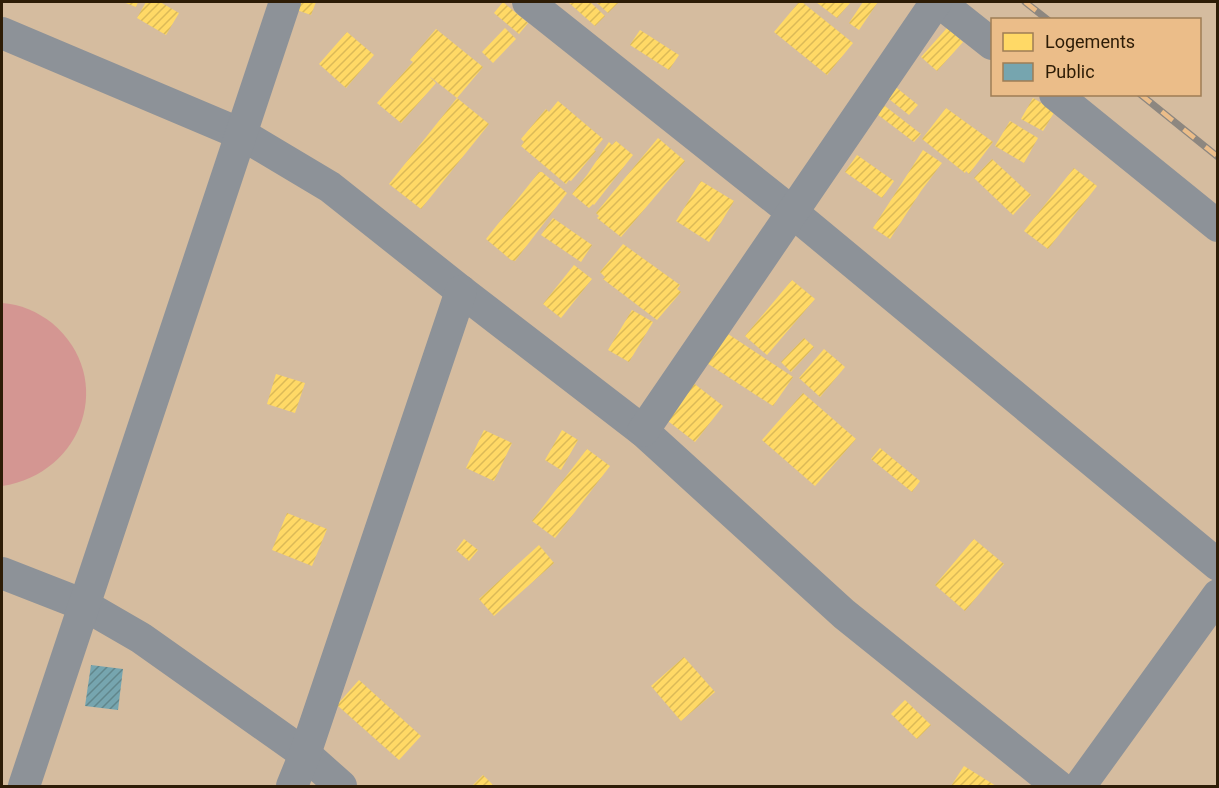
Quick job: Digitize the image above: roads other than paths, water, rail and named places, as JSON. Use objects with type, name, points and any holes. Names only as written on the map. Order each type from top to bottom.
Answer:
[{"type":"street","points":[[24,786],[285,2]]},
{"type":"street","points":[[528,2],[792,212],[1218,565]]},
{"type":"street","points":[[643,431],[938,2],[991,43]]},
{"type":"street","points":[[2,33],[241,134],[330,187],[643,431],[844,614],[1058,786]]},
{"type":"street","points":[[1057,96],[1218,226]]},
{"type":"street","points":[[292,786],[305,754],[461,291]]},
{"type":"street","points":[[2,573],[84,605],[141,638],[305,754],[341,786]]},
{"type":"street","points":[[1080,786],[1218,595]]},
{"type":"railway","points":[[1025,2],[1045,18]]},
{"type":"railway","points":[[1142,96],[1218,157]]}]
